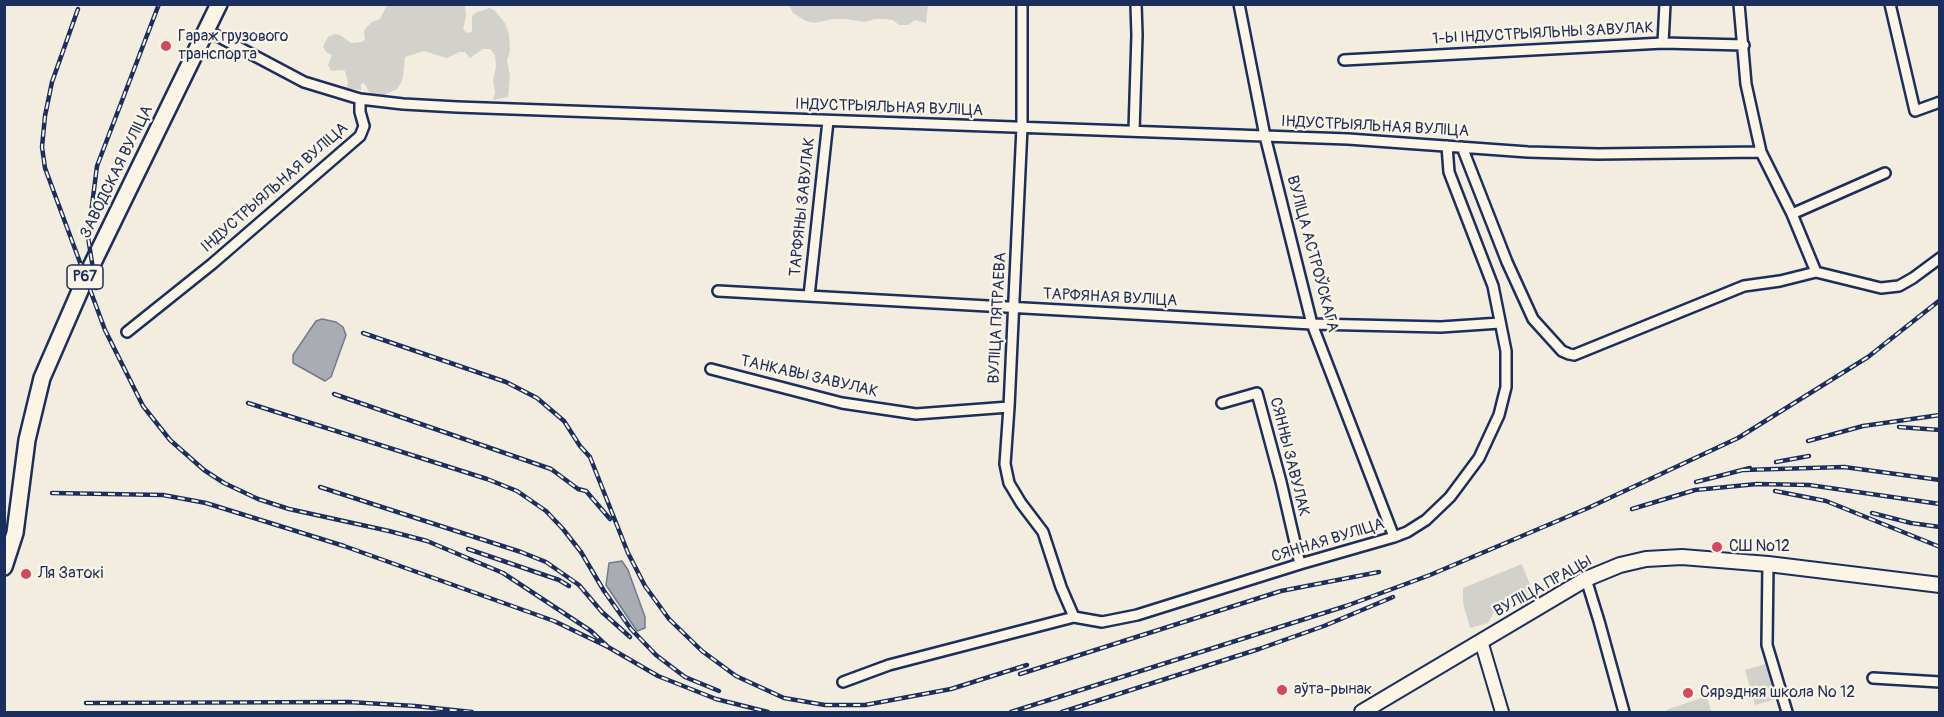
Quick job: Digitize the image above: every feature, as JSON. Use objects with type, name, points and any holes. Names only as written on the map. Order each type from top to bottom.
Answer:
[{"type":"main road","name":"ЗАВОДСКАЯ ВУЛІЦА","points":[[4,567],[15,533],[12,513],[42,378],[80,289],[219,4]]},
{"type":"main road","name":"ВУЛІЦА ПРАЦЫ","points":[[1363,712],[1586,579],[1620,565],[1646,559],[1682,557],[1768,564],[1940,585]]},
{"type":"street","name":"ВУЛІЦА ПЯТРАЕВА","points":[[1022,4],[1022,127],[1005,464],[1009,483],[1043,532],[1061,587],[1074,617]]},
{"type":"street","points":[[1134,131],[1136,4]]},
{"type":"street","name":"ВУЛІЦА АСТРОЎСКАГА","points":[[1239,4],[1265,136],[1312,324],[1394,537]]},
{"type":"street","points":[[1663,43],[1665,4]]},
{"type":"street","points":[[1739,4],[1746,84],[1761,152],[1792,214],[1816,272]]},
{"type":"street","points":[[1890,4],[1915,111],[1940,102]]},
{"type":"street","points":[[206,30],[304,82],[360,99]]},
{"type":"street","name":"1-Ы ІНДУСТРЫЯЛЬНЫ ЗАВУЛАК","points":[[1344,60],[1663,43],[1743,45]]},
{"type":"street","name":"ІНДУСТРЫЯЛЬНАЯ ВУЛІЦА","points":[[127,332],[212,264],[360,136],[364,126],[360,112],[360,99],[447,107],[1348,139],[1528,152],[1598,154],[1761,152]]},
{"type":"street","name":"ТАРФЯНЫ ЗАВУЛАК","points":[[809,296],[828,121]]},
{"type":"street","name":"СЯННАЯ ВУЛІЦА","points":[[843,682],[889,665],[1074,617],[1102,622],[1137,615],[1394,537],[1426,520],[1450,498],[1466,477],[1489,438],[1506,387],[1506,351],[1493,286],[1449,172],[1447,146]]},
{"type":"street","points":[[1462,147],[1507,262],[1533,318],[1562,351],[1569,354],[1574,355],[1744,286],[1780,281],[1816,272],[1881,288],[1899,286],[1940,258]]},
{"type":"street","points":[[1792,214],[1885,173]]},
{"type":"street","name":"ТАРФЯНАЯ ВУЛІЦА","points":[[718,291],[1312,324],[1441,327],[1500,323]]},
{"type":"street","name":"ТАНКАВЫ ЗАВУЛАК","points":[[711,369],[842,403],[916,414],[1009,407]]},
{"type":"street","name":"СЯННЫ ЗАВУЛАК","points":[[1222,403],[1257,393],[1300,564]]},
{"type":"street","points":[[1768,564],[1767,645],[1787,712]]},
{"type":"street","points":[[1586,579],[1624,712]]},
{"type":"street","points":[[1480,641],[1502,712]]},
{"type":"street","points":[[1873,678],[1940,682]]},
{"type":"shaded area","points":[[387,5],[465,5],[466,16],[463,30],[468,33],[472,32],[472,16],[475,13],[489,8],[494,10],[505,23],[509,34],[508,97],[493,100],[496,67],[495,55],[490,49],[483,49],[470,58],[465,52],[447,58],[424,51],[405,57],[401,83],[397,89],[380,97],[371,95],[364,83],[361,84],[361,90],[347,88],[345,71],[330,69],[328,65],[332,55],[326,52],[324,44],[328,37],[335,34],[351,43],[365,40],[364,31],[372,22],[380,19]]},
{"type":"shaded area","points":[[789,5],[928,5],[926,23],[915,20],[908,25],[899,25],[893,20],[884,19],[865,22],[833,19],[815,23],[806,21],[793,13]]},
{"type":"shaded area","points":[[322,319],[336,322],[343,327],[346,335],[331,377],[325,381],[293,363],[293,355],[316,321]]},
{"type":"shaded area","points":[[622,561],[628,570],[645,617],[645,628],[637,631],[606,585],[609,563]]},
{"type":"shaded area","points":[[1522,564],[1532,590],[1529,602],[1518,599],[1496,608],[1488,623],[1470,628],[1463,603],[1463,588]]},
{"type":"shaded area","points":[[1765,664],[1776,699],[1755,705],[1745,670]]},
{"type":"shaded area","points":[[1707,696],[1711,712],[1667,712],[1666,710]]},
{"type":"railway","points":[[96,288],[88,237],[97,166],[159,4]]},
{"type":"railway","points":[[78,9],[52,82],[42,147],[45,168],[105,330],[143,406],[170,440],[204,470],[224,483],[258,499],[289,509],[427,541],[503,573],[591,631],[608,647]]},
{"type":"railway","points":[[1011,712],[1346,606],[1430,575],[1588,508],[1738,438],[1868,357],[1940,300]]},
{"type":"railway","points":[[363,333],[506,382],[537,398],[564,421],[590,457],[628,553],[645,586],[669,619],[702,651],[736,676],[784,698],[825,705],[865,705],[951,689],[1027,665]]},
{"type":"railway","points":[[334,394],[551,469],[578,489],[586,491],[610,519]]},
{"type":"railway","points":[[248,403],[487,479],[517,491],[546,511],[563,529],[581,552],[604,591],[631,629],[656,655],[685,677],[719,691]]},
{"type":"railway","points":[[1808,441],[1863,426],[1940,415]]},
{"type":"railway","points":[[1899,427],[1940,430]]},
{"type":"railway","points":[[1776,462],[1809,456]]},
{"type":"railway","points":[[1743,470],[1844,467],[1940,480]]},
{"type":"railway","points":[[1696,482],[1750,468]]},
{"type":"railway","points":[[1632,509],[1695,490],[1757,484],[1809,485],[1940,504]]},
{"type":"railway","points":[[320,487],[546,562],[579,585],[602,612],[630,637]]},
{"type":"railway","points":[[1775,491],[1826,501],[1940,547]]},
{"type":"railway","points":[[52,493],[163,495],[206,503],[344,546],[554,621],[608,647],[658,676],[716,699],[768,712]]},
{"type":"railway","points":[[1872,513],[1911,523],[1940,527]]},
{"type":"railway","points":[[468,549],[559,580],[569,586]]},
{"type":"railway","points":[[1020,674],[1281,591],[1379,572]]},
{"type":"railway","points":[[1062,712],[1259,649],[1324,626],[1393,597]]},
{"type":"railway","points":[[86,703],[349,702],[472,712]]},
{"type":"place","name":"Гараж грузового транспорта","points":[[166,46]]},
{"type":"place","name":"СШ №12","points":[[1717,547]]},
{"type":"place","name":"Ля Затокі","points":[[26,574]]},
{"type":"place","name":"аўта-рынак","points":[[1282,690]]},
{"type":"place","name":"Сярэдняя школа № 12","points":[[1688,693]]}]
